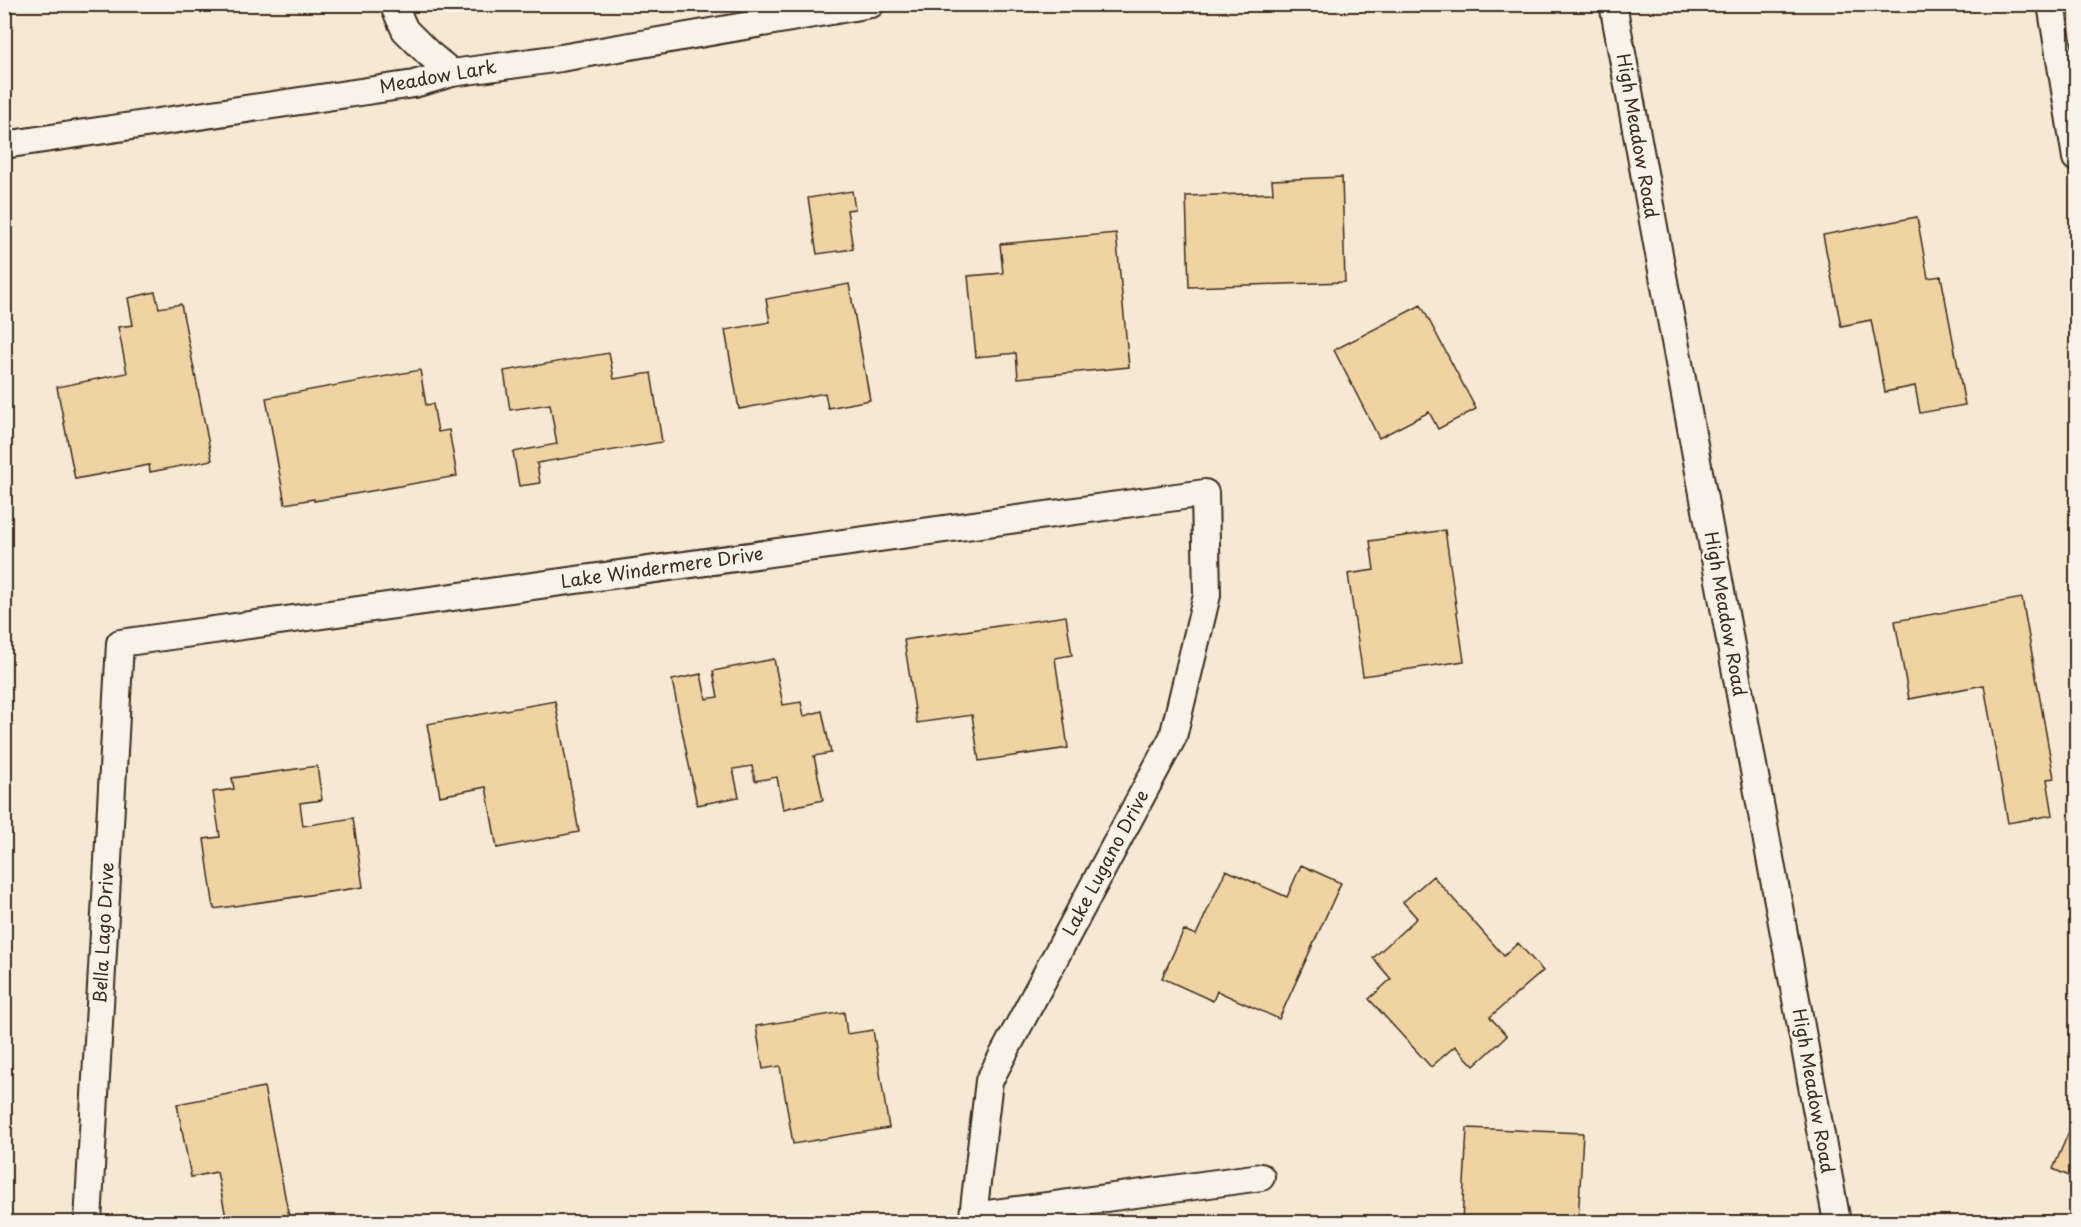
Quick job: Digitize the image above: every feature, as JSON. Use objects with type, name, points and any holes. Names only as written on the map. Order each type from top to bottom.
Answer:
[{"type":"street","points":[[393,4],[405,30],[452,73]]},
{"type":"street","name":"Meadow Lark","points":[[4,145],[414,84],[452,73],[561,58],[871,4]]},
{"type":"street","name":"High Meadow Road","points":[[1613,4],[1837,1222]]},
{"type":"street","points":[[2051,4],[2076,158]]},
{"type":"street","name":"Lake Windermere Drive","points":[[120,643],[1205,493]]},
{"type":"street","name":"Lake Lugano Drive","points":[[974,1219],[989,1081],[1173,737],[1207,595],[1205,493]]},
{"type":"street","name":"Bella Lago Drive","points":[[88,1222],[120,643]]},
{"type":"street","points":[[974,1219],[1261,1177]]},
{"type":"building","points":[[1342,177],[1345,282],[1189,287],[1186,196],[1273,193],[1272,180]]},
{"type":"building","points":[[852,191],[855,209],[847,210],[853,249],[817,254],[808,198]]},
{"type":"building","points":[[1917,217],[1928,278],[1941,276],[1965,405],[1920,413],[1915,386],[1885,392],[1871,320],[1841,326],[1823,235]]},
{"type":"building","points":[[1116,233],[1129,367],[1018,378],[1016,353],[976,357],[968,276],[1003,273],[1000,244]]},
{"type":"building","points":[[849,284],[870,400],[828,408],[825,393],[739,409],[725,330],[770,322],[766,299]]},
{"type":"building","points":[[155,292],[159,308],[181,304],[212,460],[150,472],[149,465],[75,479],[57,387],[127,373],[118,327],[133,325],[128,298]]},
{"type":"building","points":[[1421,305],[1476,409],[1438,429],[1429,412],[1379,438],[1334,350]]},
{"type":"building","points":[[609,353],[614,379],[651,373],[662,442],[537,463],[540,483],[519,486],[513,452],[557,444],[550,404],[510,410],[504,371]]},
{"type":"building","points":[[420,370],[426,405],[433,404],[438,432],[449,430],[457,476],[285,504],[266,398]]},
{"type":"building","points":[[1445,530],[1464,661],[1363,676],[1348,574],[1374,570],[1370,541]]},
{"type":"building","points":[[2022,598],[2054,778],[2047,779],[2053,815],[2008,823],[1984,685],[1909,699],[1895,621]]},
{"type":"building","points":[[1066,616],[1072,655],[1055,658],[1068,748],[979,761],[972,715],[917,723],[904,640]]},
{"type":"building","points":[[774,659],[783,705],[801,702],[804,716],[822,711],[831,753],[814,756],[823,800],[783,809],[777,777],[755,781],[752,766],[733,769],[739,797],[697,805],[672,680],[701,674],[706,699],[718,697],[713,671]]},
{"type":"building","points":[[555,701],[579,832],[497,848],[486,787],[440,796],[427,724]]},
{"type":"building","points":[[317,766],[322,800],[300,803],[303,826],[353,818],[363,887],[214,909],[204,839],[220,837],[213,792],[234,789],[232,778]]},
{"type":"building","points":[[1301,865],[1341,883],[1279,1019],[1217,991],[1213,1001],[1162,978],[1184,930],[1196,935],[1226,870],[1287,897]]},
{"type":"building","points":[[1433,876],[1504,956],[1518,943],[1543,971],[1490,1017],[1507,1036],[1474,1066],[1455,1046],[1431,1067],[1369,999],[1391,979],[1373,958],[1417,918],[1403,902]]},
{"type":"building","points":[[844,1012],[847,1034],[873,1030],[889,1128],[793,1144],[780,1066],[763,1069],[756,1026]]},
{"type":"building","points":[[264,1087],[290,1222],[227,1222],[217,1172],[191,1177],[177,1104]]},
{"type":"building","points":[[2076,1115],[2076,1179],[2053,1169]]},
{"type":"building","points":[[1467,1128],[1583,1133],[1578,1222],[1462,1222]]}]
